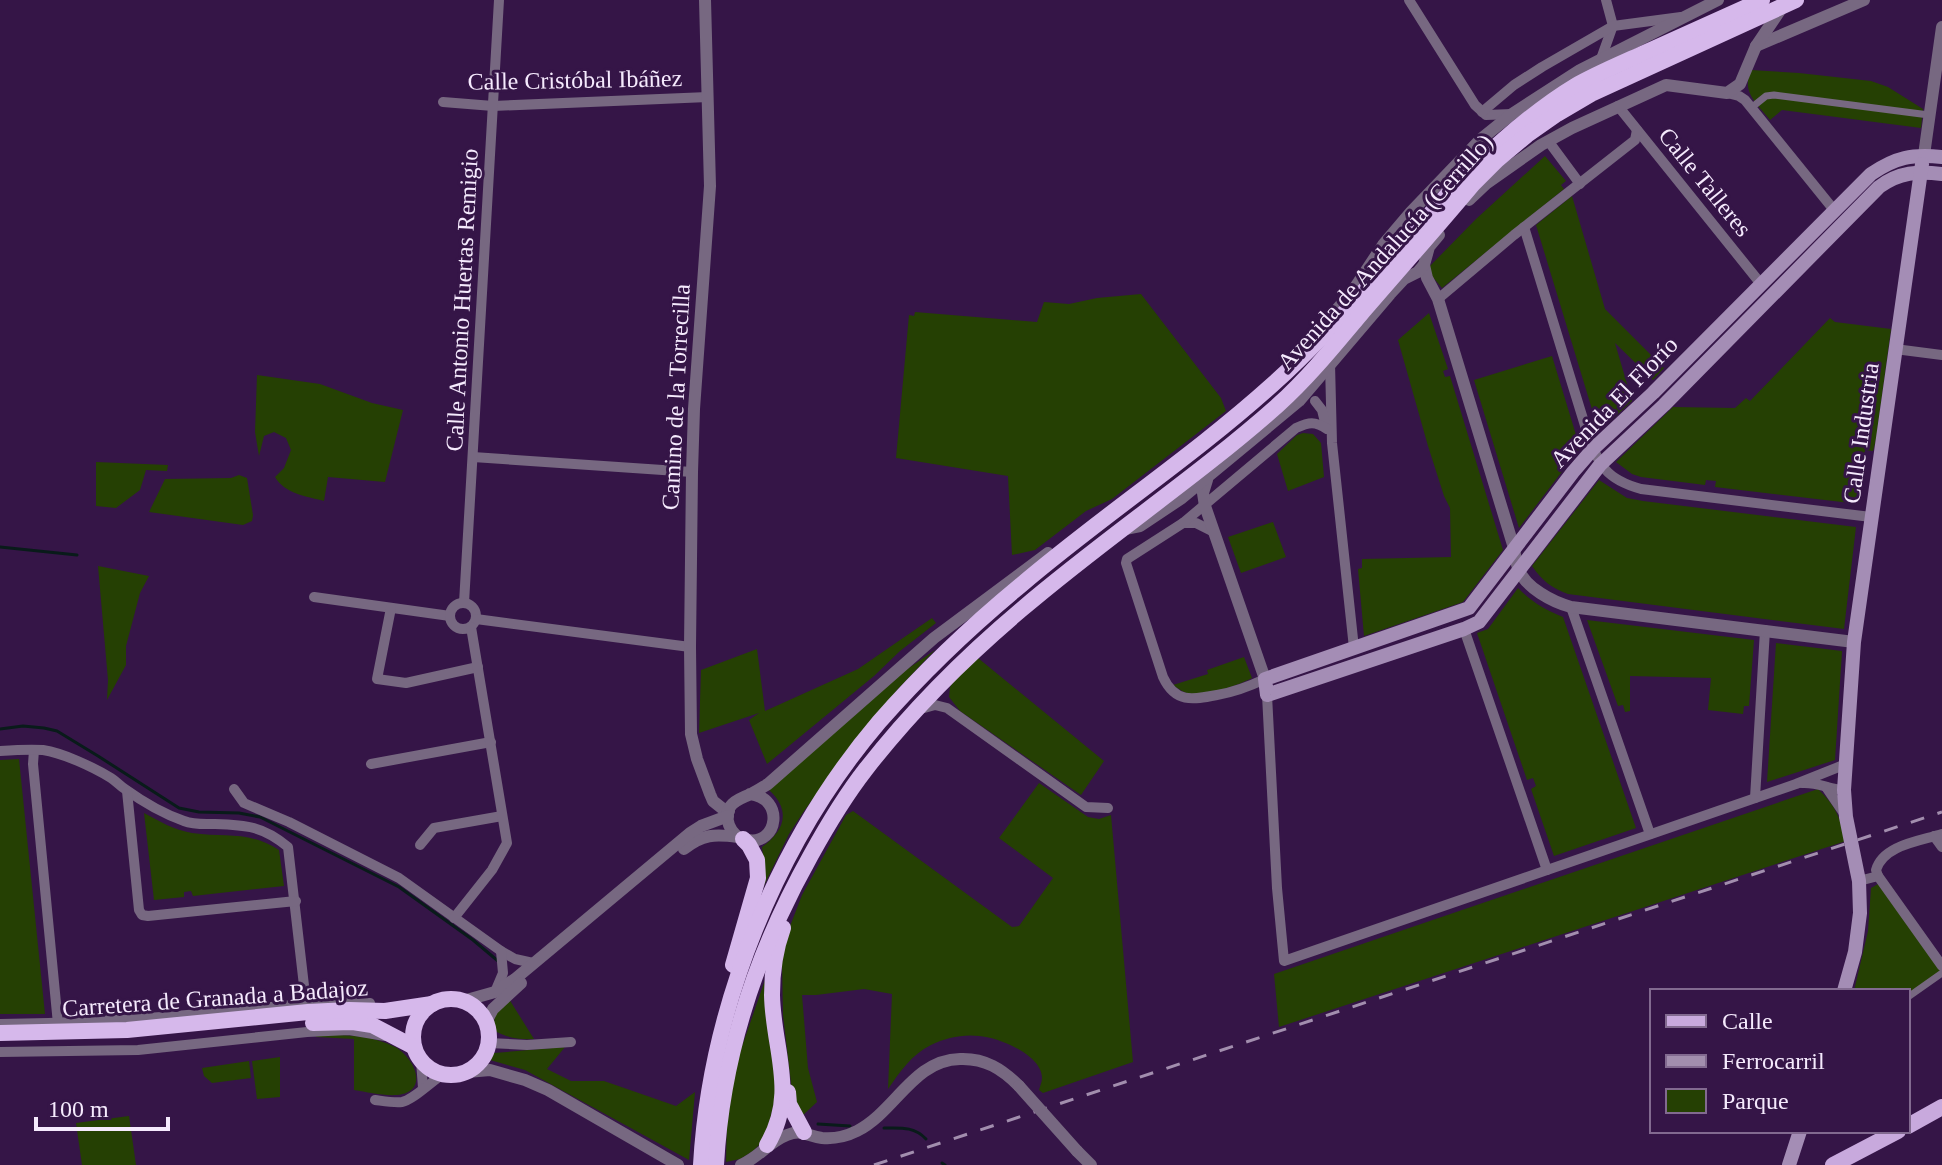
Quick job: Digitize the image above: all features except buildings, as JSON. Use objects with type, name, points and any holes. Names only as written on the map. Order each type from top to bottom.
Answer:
[{"type":"highway","name":"Avenida de Andalucía (Cerrillo)","points":[[1420,251],[1462,178],[1536,113],[1601,66],[1762,0]]},
{"type":"highway","name":"Avenida de Andalucía (Cerrillo)","points":[[719,1042],[741,967],[774,888],[817,807],[877,725],[944,654],[1017,587],[1236,416],[1394,270],[1420,251],[1453,207],[1497,160],[1527,135],[1591,94],[1789,3]]},
{"type":"highway","name":"Avenida de Andalucía (Cerrillo)","points":[[794,884],[865,770],[949,674],[1024,607],[1281,402],[1333,348],[1394,270]]},
{"type":"highway","points":[[709,1163],[704,1121],[719,1042],[721,1010],[758,878],[757,860],[749,845],[740,838]]},
{"type":"highway","points":[[709,1163],[744,1006],[758,964],[794,884]]},
{"type":"highway","points":[[767,1145],[779,1123],[784,1095],[774,1021],[773,974],[794,884]]},
{"type":"highway","points":[[449,999],[463,1001],[475,1008],[486,1022],[489,1043],[483,1058],[467,1072],[442,1075],[433,1071],[417,1054],[413,1037],[416,1021],[432,1004],[449,999]]},
{"type":"highway","name":"Carretera de Granada a Badajoz","points":[[0,1033],[127,1030],[308,1012],[385,1011],[432,1004]]},
{"type":"highway","name":"Carretera de Granada a Badajoz","points":[[0,1044],[129,1041],[333,1022],[372,1025],[394,1036],[417,1054]]},
{"type":"highway","points":[[783,1079],[789,1104],[804,1132]]},
{"type":"main road","name":"Avenida El Florío","points":[[1265,679],[1469,608],[1593,449],[1871,174],[1887,163],[1912,155],[1942,157]]},
{"type":"main road","name":"Calle Industria","points":[[1845,989],[1860,926],[1859,881],[1846,817],[1844,790],[1854,642],[1919,172],[1924,155]]},
{"type":"main road","name":"Avenida El Florío","points":[[1267,695],[1479,622],[1600,465],[1879,187],[1900,175],[1919,172],[1942,174]]},
{"type":"main road","points":[[1834,210],[1845,222]]},
{"type":"main road","points":[[1761,284],[1773,296]]},
{"type":"main road","points":[[1458,612],[1464,629]]},
{"type":"main road","points":[[1354,648],[1360,664]]},
{"type":"main road","points":[[1265,679],[1267,695]]},
{"type":"main road","points":[[1910,1125],[1942,1107]]},
{"type":"main road","points":[[1789,1165],[1799,1133]]},
{"type":"main road","points":[[1833,1165],[1894,1133]]},
{"type":"street","name":"Calle Antonio Huertas Remigio","points":[[464,603],[499,0]]},
{"type":"street","name":"Camino de la Torrecilla","points":[[705,0],[710,186],[692,472],[691,734],[713,801],[728,814]]},
{"type":"street","points":[[1409,0],[1473,103],[1484,114],[1512,114]]},
{"type":"street","points":[[1601,66],[1613,26],[1606,0]]},
{"type":"street","name":"Avenida de Andalucía (Cerrillo)","points":[[1119,531],[1140,526],[1182,498],[1299,401],[1330,364],[1394,270],[1393,233],[1481,139],[1561,82],[1601,66],[1718,0]]},
{"type":"street","points":[[1756,46],[1864,0]]},
{"type":"street","points":[[1727,93],[1740,84],[1756,46],[1789,3]]},
{"type":"street","points":[[1481,139],[1484,114],[1514,85],[1613,26],[1683,17]]},
{"type":"street","name":"Calle Industria","points":[[1924,155],[1942,27]]},
{"type":"street","points":[[1594,37],[1605,45]]},
{"type":"street","name":"Avenida de Andalucía (Cerrillo)","points":[[1420,251],[1429,247],[1487,183],[1541,145],[1572,128],[1666,85],[1727,93]]},
{"type":"street","points":[[1727,93],[1745,100],[1834,210]]},
{"type":"street","points":[[1756,104],[1766,96],[1774,95],[1929,115]]},
{"type":"street","name":"Calle Cristóbal Ibáñez","points":[[443,102],[493,106],[708,97]]},
{"type":"street","name":"Calle Talleres","points":[[1618,106],[1761,284]]},
{"type":"street","points":[[1435,294],[1635,140],[1637,130]]},
{"type":"street","points":[[1549,142],[1580,184]]},
{"type":"street","points":[[1447,225],[1453,207]]},
{"type":"street","points":[[1524,227],[1600,465],[1620,481],[1641,489],[1871,517]]},
{"type":"street","points":[[1393,233],[1400,234],[1420,251],[1514,548],[1518,571],[1538,592],[1571,607],[1854,642]]},
{"type":"street","points":[[1394,270],[1435,294]]},
{"type":"street","points":[[1895,349],[1942,355]]},
{"type":"street","points":[[1330,364],[1332,443],[1354,648]]},
{"type":"street","points":[[1299,401],[1315,401],[1329,389]]},
{"type":"street","points":[[1315,401],[1322,410],[1332,443]]},
{"type":"street","points":[[1208,477],[1203,493],[1205,506],[1265,679],[1241,690],[1196,700],[1179,696],[1166,685],[1127,559],[1205,506],[1296,428],[1317,422],[1327,429]]},
{"type":"street","points":[[1218,455],[1244,448]]},
{"type":"street","points":[[473,457],[692,472]]},
{"type":"street","points":[[1182,498],[1193,499],[1205,506]]},
{"type":"street","points":[[710,794],[718,799],[737,799],[768,784],[934,638],[1094,518],[1115,510]]},
{"type":"street","points":[[1183,523],[1196,523],[1214,532]]},
{"type":"street","points":[[314,597],[450,616]]},
{"type":"street","points":[[454,918],[492,870],[507,843],[478,667],[473,623],[474,610],[464,603],[455,606],[451,620],[456,627],[465,629],[473,623],[690,647]]},
{"type":"street","points":[[1571,607],[1650,834]]},
{"type":"street","points":[[391,608],[377,679],[406,683],[478,667]]},
{"type":"street","points":[[1464,629],[1547,870]]},
{"type":"street","points":[[1755,798],[1765,630]]},
{"type":"street","points":[[947,708],[943,691],[949,674]]},
{"type":"street","points":[[1267,695],[1284,961],[1846,764]]},
{"type":"street","points":[[915,710],[935,705],[947,708],[1086,807],[1108,808]]},
{"type":"street","points":[[371,764],[491,742]]},
{"type":"street","points":[[34,750],[58,1024]]},
{"type":"street","points":[[0,751],[34,750],[65,756],[111,778],[127,791],[184,821],[256,827],[288,847],[306,1003]]},
{"type":"street","points":[[1796,784],[1815,782],[1844,790]]},
{"type":"street","points":[[1826,787],[1846,817]]},
{"type":"street","points":[[234,789],[244,803],[289,822],[399,878],[501,951],[515,959],[533,963]]},
{"type":"street","points":[[127,791],[142,915],[296,901]]},
{"type":"street","points":[[701,826],[711,810],[710,794]]},
{"type":"street","points":[[486,1022],[506,995],[696,839],[740,838],[753,841],[762,838],[770,831],[774,821],[773,811],[769,802],[750,794]]},
{"type":"street","points":[[463,1001],[495,992],[515,979],[677,843],[701,826],[728,814],[737,799]]},
{"type":"street","points":[[728,814],[731,830],[740,838]]},
{"type":"street","points":[[420,845],[434,828],[502,816]]},
{"type":"street","points":[[1942,847],[1938,835],[1899,847],[1877,866],[1878,876],[1942,966]]},
{"type":"street","points":[[1859,881],[1878,876]]},
{"type":"street","points":[[495,992],[503,973],[501,951]]},
{"type":"street","points":[[1910,996],[1942,973]]},
{"type":"street","points":[[0,1024],[133,1020],[306,1003],[352,1002],[403,1009]]},
{"type":"street","points":[[0,1052],[138,1050],[349,1030],[394,1036]]},
{"type":"street","points":[[489,1043],[527,1045],[571,1042]]},
{"type":"street","points":[[417,1054],[423,1088]]},
{"type":"street","points":[[741,1165],[767,1145],[787,1135],[804,1132],[822,1138],[837,1138],[854,1133],[870,1124],[926,1069],[940,1062],[968,1058],[1005,1072],[1091,1165]]},
{"type":"street","points":[[467,1072],[490,1070],[548,1090],[678,1165]]},
{"type":"street","points":[[375,1100],[403,1102],[442,1075]]},
{"type":"green space","points":[[1751,70],[1871,81],[1888,87],[1923,109],[1921,128],[1782,110],[1770,120],[1749,91]]},
{"type":"green space","points":[[1545,156],[1566,181],[1561,185],[1564,189],[1442,288],[1431,275],[1429,267]]},
{"type":"green space","points":[[1572,196],[1605,309],[1664,368],[1653,380],[1615,343],[1632,401],[1601,430],[1598,429],[1536,225]]},
{"type":"green space","points":[[1141,294],[1221,398],[1226,411],[1112,499],[1086,511],[1035,550],[1012,555],[1008,476],[896,458],[909,315],[914,316],[915,312],[1037,322],[1044,302],[1069,304]]},
{"type":"green space","points":[[1429,313],[1448,369],[1443,371],[1445,377],[1450,376],[1503,550],[1463,602],[1364,636],[1358,569],[1362,568],[1362,559],[1451,557],[1450,508],[1428,446],[1398,340]]},
{"type":"green space","points":[[1830,318],[1835,322],[1891,329],[1876,439],[1873,451],[1865,450],[1859,504],[1715,487],[1716,481],[1706,480],[1705,485],[1641,477],[1616,462],[1673,407],[1735,408],[1746,398],[1750,401]]},
{"type":"green space","points":[[1552,356],[1580,448],[1519,528],[1474,380]]},
{"type":"green space","points":[[257,375],[320,384],[372,403],[403,410],[385,482],[328,477],[324,501],[296,494],[279,483],[275,477],[284,468],[291,450],[286,438],[274,432],[264,436],[259,456],[255,432]]},
{"type":"green space","points":[[1303,433],[1313,434],[1321,443],[1324,477],[1288,491],[1277,454]]},
{"type":"green space","points":[[96,462],[168,465],[167,471],[146,470],[140,490],[116,508],[96,506]]},
{"type":"green space","points":[[239,475],[247,478],[253,515],[252,521],[243,525],[149,512],[165,479],[231,478]]},
{"type":"green space","points":[[1599,480],[1627,498],[1643,501],[1856,527],[1844,629],[1568,594],[1552,586],[1532,566]]},
{"type":"green space","points":[[1273,522],[1286,557],[1241,573],[1228,537]]},
{"type":"green space","points":[[98,566],[149,576],[140,593],[126,646],[126,665],[107,700],[108,680]]},
{"type":"green space","points":[[1518,588],[1539,605],[1563,617],[1636,828],[1554,856],[1531,789],[1536,786],[1533,778],[1527,780],[1477,633],[1488,629]]},
{"type":"green space","points":[[932,618],[936,623],[767,764],[749,720],[759,713],[699,733],[701,670],[757,649],[765,711],[858,669]]},
{"type":"green space","points":[[1587,620],[1754,640],[1749,706],[1744,706],[1743,714],[1708,710],[1711,678],[1630,676],[1630,711],[1625,712],[1623,705],[1618,706]]},
{"type":"green space","points":[[1776,643],[1842,651],[1835,760],[1767,782]]},
{"type":"green space","points":[[935,650],[859,736],[804,811],[789,834],[756,902],[764,865],[762,847],[776,834],[783,813],[769,790],[906,670]]},
{"type":"green space","points":[[1244,657],[1252,678],[1239,684],[1198,694],[1186,693],[1173,685],[1208,674],[1207,670]]},
{"type":"green space","points":[[978,658],[1104,761],[1081,795],[960,711],[949,697],[953,682]]},
{"type":"green space","points":[[19,759],[45,1014],[0,1014],[0,760]]},
{"type":"green space","points":[[1039,783],[1088,817],[1099,819],[1111,815],[1133,1062],[1043,1093],[1039,1090],[1040,1070],[1027,1055],[997,1040],[960,1036],[924,1049],[906,1064],[888,1089],[892,994],[864,989],[802,995],[808,1068],[817,1102],[801,1117],[792,1091],[783,1015],[782,963],[787,934],[802,895],[846,815],[853,811],[1012,927],[1019,926],[1053,878],[999,838]]},
{"type":"green space","points":[[1818,789],[1836,813],[1846,841],[1279,1027],[1274,974]]},
{"type":"green space","points":[[144,813],[185,832],[246,837],[279,850],[284,886],[193,896],[191,891],[184,892],[184,897],[154,900]]},
{"type":"green space","points":[[1878,884],[1941,970],[1910,993],[1910,989],[1854,989],[1868,931],[1871,888]]},
{"type":"green space","points":[[766,977],[776,1095],[765,1139],[740,1159],[726,1162],[727,1118],[737,1061]]},
{"type":"green space","points":[[509,999],[534,1039],[514,1038],[495,1031],[496,1013]]},
{"type":"green space","points":[[316,1035],[366,1037],[395,1047],[413,1066],[416,1081],[413,1088],[397,1095],[354,1090],[354,1039]]},
{"type":"green space","points":[[565,1047],[547,1069],[571,1081],[604,1081],[676,1106],[695,1092],[689,1160],[525,1070],[490,1060],[494,1053]]},
{"type":"green space","points":[[280,1057],[280,1097],[257,1099],[252,1061]]},
{"type":"green space","points":[[249,1061],[251,1078],[212,1083],[204,1076],[202,1068]]},
{"type":"green space","points":[[129,1116],[136,1165],[82,1165],[76,1123]]},
{"type":"waterway","points":[[0,547],[77,555]]},
{"type":"waterway","points":[[0,729],[23,726],[57,731],[179,808],[260,817],[399,887],[498,961]]},
{"type":"waterway","points":[[818,1124],[850,1126]]},
{"type":"waterway","points":[[884,1128],[912,1130],[926,1139]]},
{"type":"railway","points":[[874,1165],[1942,812]]}]
